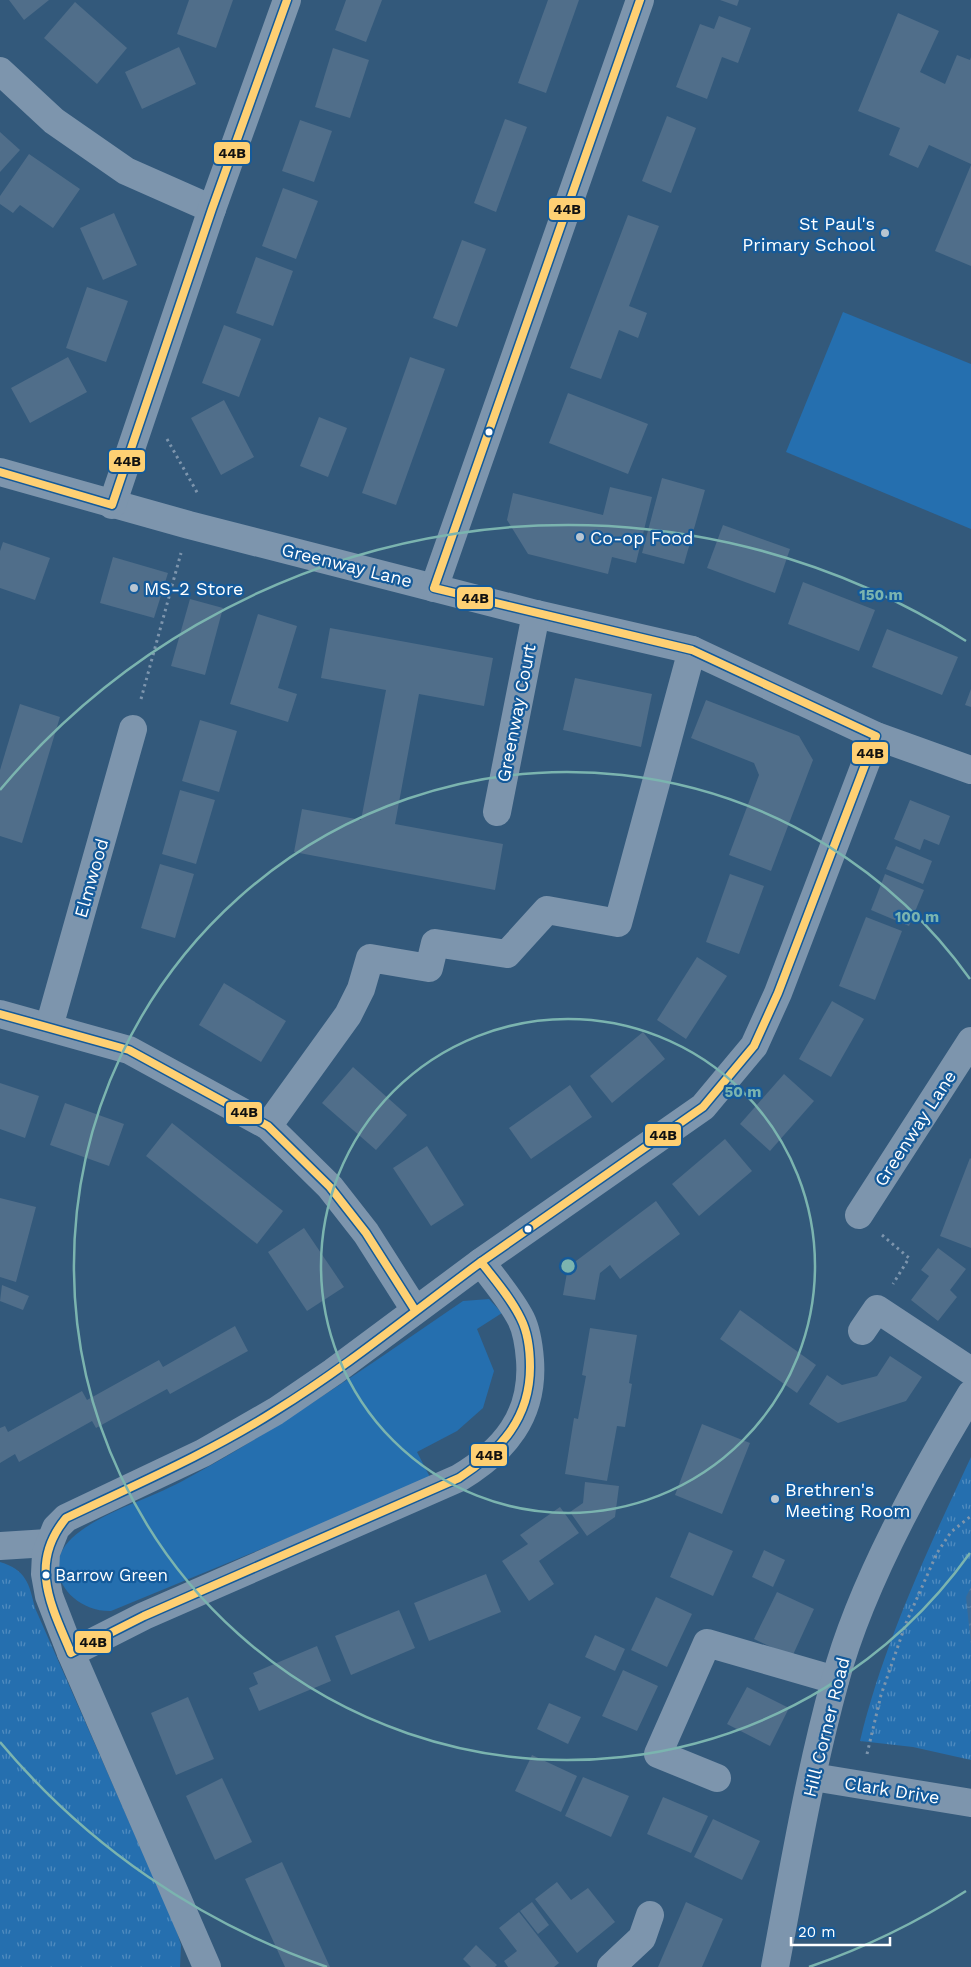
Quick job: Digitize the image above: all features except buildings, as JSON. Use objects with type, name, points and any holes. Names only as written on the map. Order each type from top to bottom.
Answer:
[{"type":"street","points":[[112,505],[212,209],[287,0]]},
{"type":"street","points":[[434,588],[640,0]]},
{"type":"street","points":[[0,71],[54,121],[126,171],[212,209]]},
{"type":"street","name":"Greenway Lane","points":[[0,472],[112,505],[189,525],[536,614],[692,650],[876,736],[971,770]]},
{"type":"street","name":"Greenway Court","points":[[497,812],[536,614]]},
{"type":"street","points":[[268,1126],[348,1015],[361,989],[370,958],[429,968],[435,943],[507,954],[547,910],[618,923],[692,650]]},
{"type":"street","name":"Elmwood","points":[[49,1027],[133,729]]},
{"type":"street","points":[[207,1967],[71,1653],[46,1584],[45,1563],[48,1543],[56,1528],[66,1518],[162,1474],[240,1432],[333,1372],[481,1262],[703,1107],[754,1046],[778,993],[876,736]]},
{"type":"street","points":[[0,1014],[129,1050],[268,1126],[330,1187],[371,1241],[416,1310]]},
{"type":"street","name":"Greenway Lane","points":[[859,1215],[971,1042]]},
{"type":"street","points":[[71,1653],[144,1616],[459,1478],[499,1449],[520,1417],[527,1396],[531,1372],[529,1345],[521,1320],[481,1262]]},
{"type":"street","points":[[862,1330],[878,1309],[971,1371]]},
{"type":"street","name":"Hill Corner Road","points":[[775,1967],[813,1777],[835,1680],[861,1607],[885,1555],[947,1434],[971,1394]]},
{"type":"street","points":[[0,1546],[48,1543]]},
{"type":"street","points":[[717,1778],[658,1754],[707,1642],[835,1680]]},
{"type":"street","name":"Clark Drive","points":[[813,1777],[971,1803]]},
{"type":"street","points":[[611,1967],[642,1938],[650,1915]]},
{"type":"path","points":[[133,729],[198,494],[161,428],[140,420]]},
{"type":"path","points":[[859,1215],[909,1258],[878,1309]]},
{"type":"path","points":[[861,1785],[881,1695],[906,1624],[937,1553],[951,1532],[971,1516]]},
{"type":"green space","points":[[843,312],[971,364],[971,529],[786,452]]},
{"type":"green space","points":[[489,1299],[502,1313],[477,1329],[494,1371],[483,1408],[457,1431],[417,1452],[431,1479],[111,1611],[84,1605],[64,1587],[59,1575],[58,1563],[62,1550],[72,1538],[97,1520],[173,1486],[222,1459],[327,1393],[463,1301]]},
{"type":"green space","points":[[971,1457],[971,1760],[913,1747],[860,1741],[881,1668],[908,1596]]},
{"type":"green space","name":"Barrow Green","points":[[0,1562],[9,1565],[21,1573],[31,1591],[35,1608],[175,1926],[181,1945],[180,1967],[0,1967]]},
{"type":"water","points":[[971,1587],[971,1645],[966,1597]]},
{"type":"transit line","name":"44B","points":[[0,472],[112,505],[212,209],[287,0]]},
{"type":"transit line","name":"44B","points":[[481,1262],[703,1107],[754,1046],[778,993],[876,736],[692,650],[434,588],[640,0]]},
{"type":"transit line","name":"44B","points":[[0,1014],[129,1050],[268,1126],[330,1187],[366,1233],[415,1310]]},
{"type":"transit line","name":"44B","points":[[481,1262],[508,1296],[521,1319],[527,1336],[530,1361],[529,1386],[518,1418],[510,1432],[487,1457],[459,1478],[144,1616],[71,1653],[56,1618],[47,1585],[46,1568],[48,1552],[54,1535],[66,1518],[199,1454],[275,1411],[354,1358],[481,1262]]},
{"type":"place","name":"St Paul's Primary School","points":[[885,233]]},
{"type":"place","name":"Co-op Food","points":[[580,537]]},
{"type":"place","name":"MS-2 Store","points":[[134,588]]},
{"type":"place","name":"Brethren's Meeting Room","points":[[775,1499]]},
{"type":"place","name":"Barrow Green","points":[[46,1575]]}]
